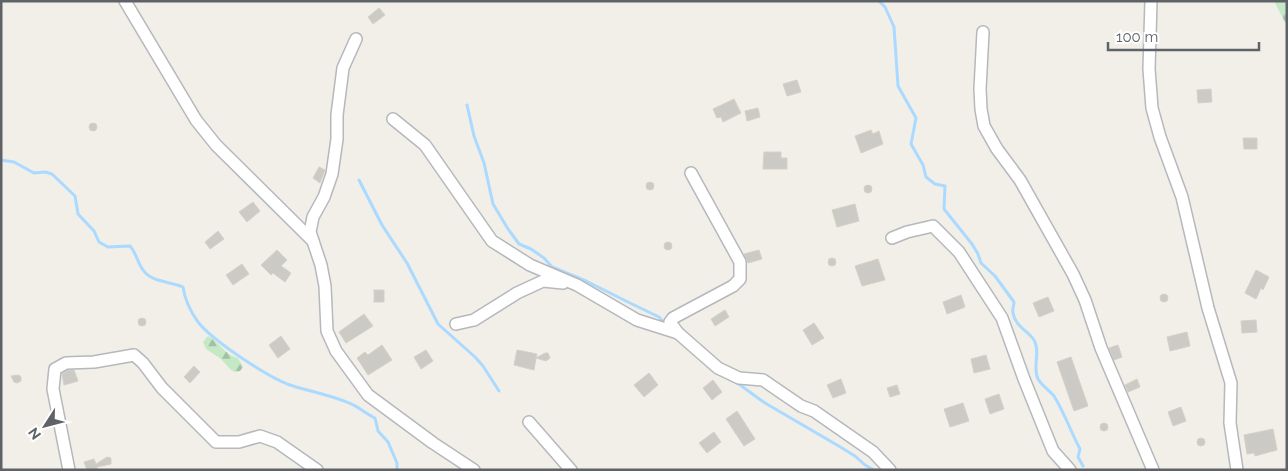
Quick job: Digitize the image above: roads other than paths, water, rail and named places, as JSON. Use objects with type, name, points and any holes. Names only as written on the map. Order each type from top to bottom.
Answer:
[{"type":"street","points":[[125,1],[196,120],[216,145],[313,241]]},
{"type":"street","points":[[1152,1],[1149,69],[1152,108],[1160,137],[1182,197],[1208,308],[1231,383],[1230,423],[1237,470]]},
{"type":"street","points":[[983,32],[980,89],[984,126],[997,149],[1020,180],[1073,274],[1085,300],[1101,348],[1153,470]]},
{"type":"street","points":[[356,39],[343,68],[332,174],[324,197],[313,216],[310,232],[321,265],[327,331],[336,351],[368,395],[433,443],[474,470]]},
{"type":"street","points":[[393,119],[425,145],[492,241],[530,265],[577,285],[637,320],[678,333]]},
{"type":"street","points":[[691,172],[740,262],[740,279],[733,286],[673,318],[670,322],[678,333],[718,368],[739,378],[763,380],[802,406],[814,411],[873,452],[890,470]]},
{"type":"street","points":[[892,238],[907,232],[933,226],[959,252],[1002,318],[1053,450],[1070,470]]},
{"type":"street","points":[[456,324],[474,320],[517,293],[543,281],[577,285]]},
{"type":"street","points":[[69,470],[53,389],[55,369],[66,362],[94,362],[134,355],[144,364],[162,388],[216,442],[239,442],[260,436],[277,442],[317,470]]},
{"type":"street","points":[[529,422],[571,470]]},
{"type":"waterway","points":[[879,1],[885,7],[894,27],[898,86],[916,118],[911,144],[923,165],[926,177],[935,184],[945,186],[944,209],[972,244],[981,263],[995,276],[1014,302],[1014,318],[1034,340],[1036,345],[1036,374],[1038,379],[1054,396],[1061,409],[1080,449],[1078,457],[1083,466]]},
{"type":"waterway","points":[[467,105],[474,136],[484,163],[493,204],[519,244],[531,249],[544,258],[552,267],[586,281],[659,317],[666,325]]},
{"type":"waterway","points":[[1,160],[14,162],[34,173],[45,172],[52,174],[75,196],[78,214],[94,231],[99,242],[108,247],[130,246],[147,274],[156,280],[183,287],[188,305],[198,322],[205,330],[242,358],[283,382],[342,400],[375,418],[378,431],[388,442],[397,463],[397,470]]},
{"type":"waterway","points":[[359,180],[382,225],[407,263],[438,324],[475,357],[499,391]]},
{"type":"waterway","points":[[736,382],[765,403],[855,456],[874,470]]}]
